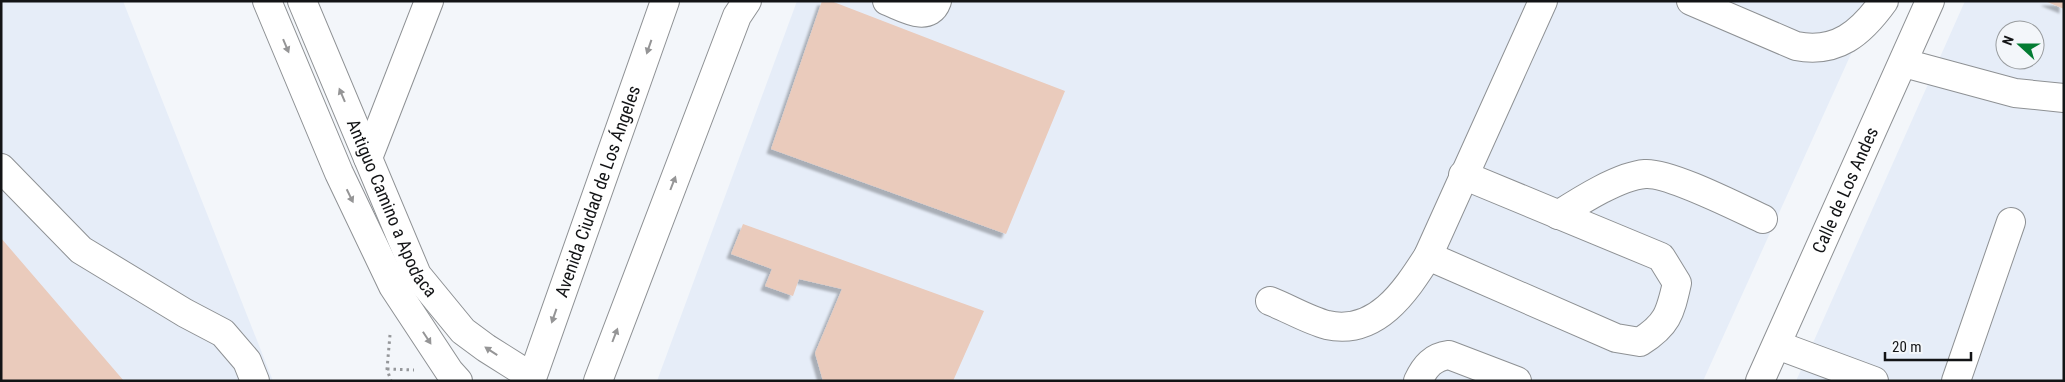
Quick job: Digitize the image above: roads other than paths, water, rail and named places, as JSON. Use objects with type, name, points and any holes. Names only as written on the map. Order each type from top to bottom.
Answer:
[{"type":"main road","name":"Antiguo Camino a Apodaca","points":[[267,1],[339,173],[393,286],[449,371],[458,381]]},
{"type":"main road","name":"Antiguo Camino a Apodaca","points":[[302,1],[417,275],[463,331],[532,379]]},
{"type":"main road","points":[[368,158],[430,1]]},
{"type":"main road","name":"Avenida Ciudad de Los Ángeles","points":[[532,379],[665,1]]},
{"type":"main road","points":[[887,1],[919,14],[929,13],[934,9],[937,1]]},
{"type":"main road","points":[[1270,301],[1326,324],[1349,328],[1373,319],[1391,306],[1409,285],[1428,256],[1543,1]]},
{"type":"main road","points":[[1692,1],[1796,46],[1812,49],[1848,39],[1868,23],[1884,1]]},
{"type":"main road","name":"Calle de Los Andes","points":[[1760,381],[1904,63],[1930,1]]},
{"type":"main road","points":[[598,381],[742,9]]},
{"type":"main road","points":[[1904,63],[2015,93],[2064,98]]},
{"type":"main road","points":[[1,168],[81,250],[185,313],[223,333],[247,361],[255,381]]},
{"type":"main road","points":[[1558,215],[1589,196],[1616,183],[1645,174],[1678,182],[1763,219]]},
{"type":"main road","points":[[1428,256],[1616,338],[1640,342],[1659,330],[1671,307],[1677,283],[1661,256],[1463,175]]},
{"type":"main road","points":[[1956,381],[2011,222]]},
{"type":"main road","points":[[1777,345],[1874,381]]},
{"type":"main road","points":[[1418,381],[1427,365],[1438,356],[1449,355],[1518,381]]}]
